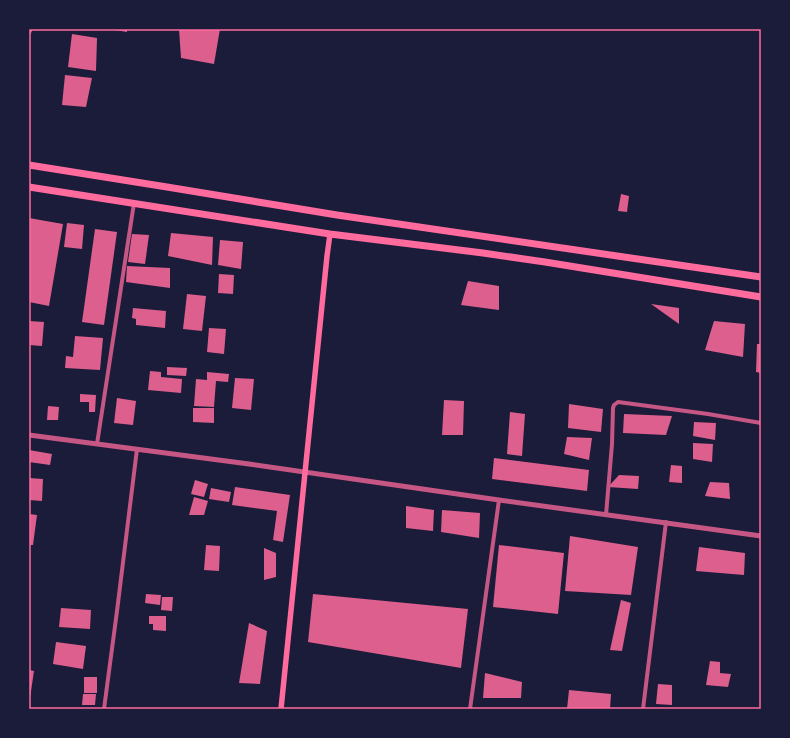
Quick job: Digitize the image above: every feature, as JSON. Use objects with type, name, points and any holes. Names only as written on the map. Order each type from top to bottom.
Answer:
[{"type":"highway","points":[[29,165],[337,214],[761,277]]},
{"type":"highway","points":[[29,187],[330,234],[506,256],[761,297]]},
{"type":"main road","points":[[281,709],[304,472],[330,234]]},
{"type":"street","points":[[97,444],[134,203]]},
{"type":"street","points":[[606,515],[612,444],[613,408],[618,402],[708,414],[761,423]]},
{"type":"street","points":[[29,435],[761,536]]},
{"type":"street","points":[[104,709],[137,449]]},
{"type":"street","points":[[470,709],[499,500]]},
{"type":"street","points":[[643,709],[666,522]]},
{"type":"building","points":[[29,29],[33,29],[29,37]]},
{"type":"building","points":[[127,29],[127,32],[115,30]]},
{"type":"building","points":[[179,29],[220,29],[214,64],[181,58]]},
{"type":"building","points":[[72,34],[97,38],[96,71],[68,67]]},
{"type":"building","points":[[65,75],[92,78],[86,107],[62,105]]},
{"type":"building","points":[[621,194],[629,196],[627,212],[618,211]]},
{"type":"building","points":[[29,218],[63,224],[49,306],[29,302]]},
{"type":"building","points":[[67,223],[84,225],[82,249],[64,247]]},
{"type":"building","points":[[95,229],[117,232],[104,325],[82,322]]},
{"type":"building","points":[[171,233],[213,237],[212,265],[168,256]]},
{"type":"building","points":[[132,234],[149,235],[145,264],[128,262]]},
{"type":"building","points":[[220,240],[243,242],[241,269],[218,265]]},
{"type":"building","points":[[127,266],[170,268],[170,288],[126,282]]},
{"type":"building","points":[[219,274],[234,275],[233,294],[218,293]]},
{"type":"building","points":[[468,281],[499,286],[499,310],[461,305]]},
{"type":"building","points":[[187,294],[206,296],[202,331],[183,329]]},
{"type":"building","points":[[651,304],[679,308],[679,324]]},
{"type":"building","points":[[133,308],[166,311],[165,328],[136,325],[136,319],[132,318]]},
{"type":"building","points":[[29,321],[44,322],[42,346],[29,345]]},
{"type":"building","points":[[714,321],[745,324],[743,357],[705,350]]},
{"type":"building","points":[[209,328],[226,329],[224,354],[207,352]]},
{"type":"building","points":[[75,336],[103,338],[100,370],[65,368],[66,356],[73,357]]},
{"type":"building","points":[[757,344],[761,344],[761,373],[756,372]]},
{"type":"building","points":[[167,367],[187,368],[186,376],[167,375]]},
{"type":"building","points":[[150,371],[161,372],[161,377],[182,379],[181,393],[148,390]]},
{"type":"building","points":[[207,372],[229,374],[228,382],[216,381],[214,407],[194,406],[196,379],[207,380]]},
{"type":"building","points":[[235,378],[254,379],[251,410],[232,408]]},
{"type":"building","points":[[80,394],[96,395],[95,412],[89,412],[89,402],[80,402]]},
{"type":"building","points":[[117,398],[136,401],[133,425],[114,423]]},
{"type":"building","points":[[444,400],[464,401],[463,435],[442,435]]},
{"type":"building","points":[[569,404],[603,409],[601,432],[568,428]]},
{"type":"building","points":[[48,406],[59,407],[58,420],[47,420]]},
{"type":"building","points":[[193,408],[214,408],[214,423],[193,422]]},
{"type":"building","points":[[510,412],[525,414],[522,456],[507,454]]},
{"type":"building","points":[[624,414],[672,416],[666,435],[623,433]]},
{"type":"building","points":[[694,422],[716,423],[715,440],[693,436]]},
{"type":"building","points":[[567,437],[592,438],[589,460],[564,454]]},
{"type":"building","points":[[693,443],[713,444],[712,462],[693,459]]},
{"type":"building","points":[[29,450],[52,454],[50,465],[29,462]]},
{"type":"building","points":[[494,458],[589,470],[587,491],[492,479]]},
{"type":"building","points":[[671,465],[682,466],[682,483],[669,482]]},
{"type":"building","points":[[619,475],[639,476],[638,489],[608,487]]},
{"type":"building","points":[[29,478],[43,479],[42,501],[29,500]]},
{"type":"building","points":[[195,480],[208,484],[204,497],[191,494]]},
{"type":"building","points":[[710,482],[729,483],[730,499],[705,496]]},
{"type":"building","points":[[235,487],[290,495],[283,542],[273,540],[277,511],[232,505]]},
{"type":"building","points":[[211,488],[231,492],[229,502],[209,499]]},
{"type":"building","points":[[194,497],[208,501],[204,515],[189,515]]},
{"type":"building","points":[[406,506],[434,510],[433,531],[406,528]]},
{"type":"building","points":[[442,510],[480,513],[479,538],[441,532]]},
{"type":"building","points":[[29,514],[37,515],[33,545],[29,545]]},
{"type":"building","points":[[570,536],[638,547],[631,595],[565,591]]},
{"type":"building","points":[[206,545],[220,546],[219,571],[204,570]]},
{"type":"building","points":[[499,545],[564,553],[558,614],[493,607]]},
{"type":"building","points":[[699,547],[745,553],[744,575],[696,571]]},
{"type":"building","points":[[264,548],[276,553],[276,577],[264,580]]},
{"type":"building","points":[[146,594],[161,595],[160,605],[145,603]]},
{"type":"building","points":[[313,594],[468,609],[461,668],[308,642]]},
{"type":"building","points":[[162,597],[173,597],[172,611],[161,610]]},
{"type":"building","points":[[621,600],[631,603],[622,651],[610,650]]},
{"type":"building","points":[[61,608],[91,610],[90,629],[59,627]]},
{"type":"building","points":[[149,616],[166,616],[166,631],[153,630],[153,624],[149,624]]},
{"type":"building","points":[[249,623],[267,631],[260,684],[239,683]]},
{"type":"building","points":[[56,642],[86,646],[83,669],[53,664]]},
{"type":"building","points":[[710,661],[720,662],[720,673],[731,674],[728,687],[706,685]]},
{"type":"building","points":[[29,670],[34,671],[30,698],[29,698]]},
{"type":"building","points":[[485,673],[522,682],[521,698],[483,698]]},
{"type":"building","points":[[84,677],[97,677],[97,693],[84,693]]},
{"type":"building","points":[[658,684],[672,685],[672,705],[656,704]]},
{"type":"building","points":[[569,690],[611,694],[610,709],[567,709]]},
{"type":"building","points":[[83,694],[96,694],[95,705],[82,705]]}]
